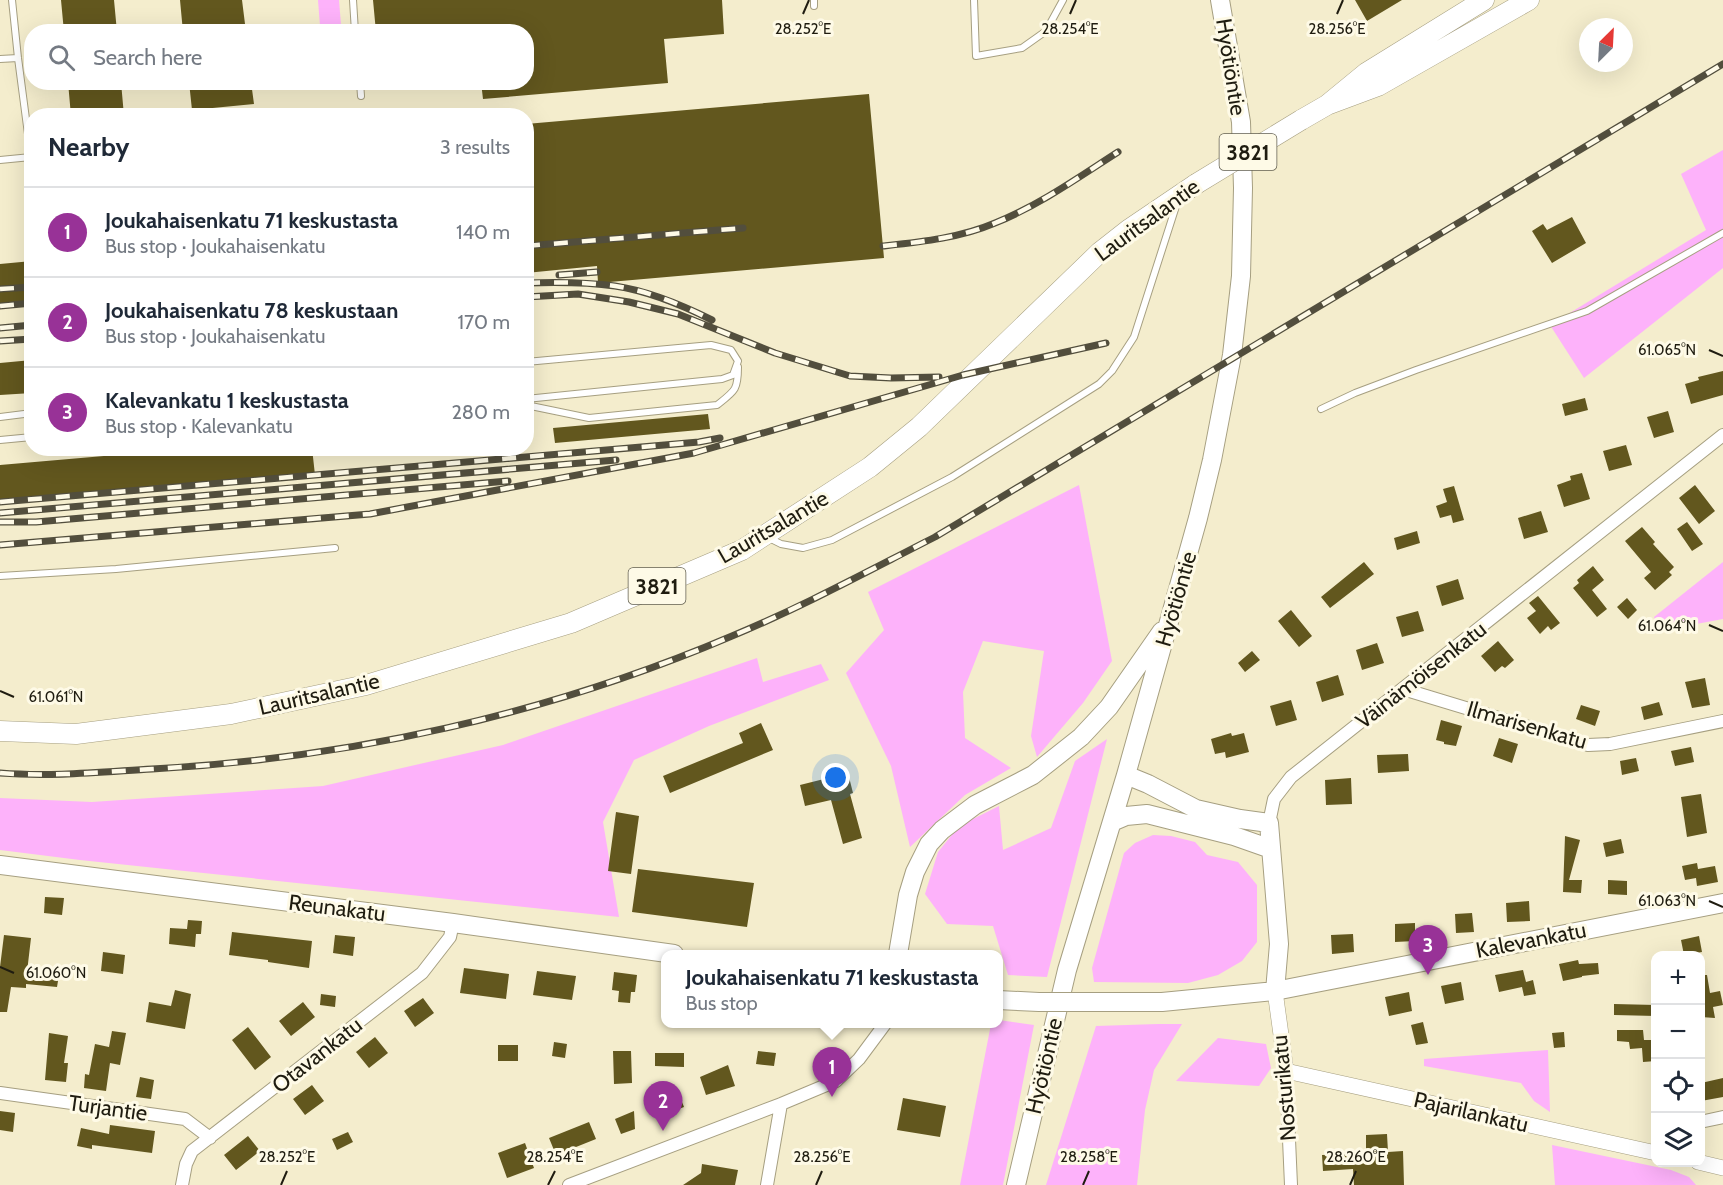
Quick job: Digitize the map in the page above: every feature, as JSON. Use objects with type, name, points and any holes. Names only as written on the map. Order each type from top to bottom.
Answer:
[{"type":"main road","name":"Hyötiöntie","points":[[1016,1185],[1067,970],[1171,618],[1212,460],[1232,356],[1241,276],[1241,122],[1220,0]]},
{"type":"main road","name":"Lauritsalantie","points":[[0,731],[76,734],[231,714],[366,685],[571,623],[742,550],[870,467],[910,434],[1100,252],[1128,230],[1188,188],[1327,105],[1366,73],[1484,0]]},
{"type":"main road","name":"Lauritsalantie","points":[[1327,105],[1378,86],[1529,0]]},
{"type":"main road","points":[[899,950],[908,895],[915,872],[929,844],[942,830],[975,805],[1033,776],[1082,737],[1109,707],[1171,618]]},
{"type":"main road","points":[[1126,775],[1196,809],[1269,823]]},
{"type":"main road","points":[[1112,822],[1126,816],[1147,814],[1225,834],[1271,849]]},
{"type":"main road","name":"Väinämöisenkatu","points":[[1269,823],[1279,944],[1275,991]]},
{"type":"main road","name":"Reunakatu","points":[[0,865],[661,952]]},
{"type":"main road","name":"Kalevankatu","points":[[1003,1000],[1162,1002],[1275,991],[1723,903]]},
{"type":"street","name":"Väinämöisenkatu","points":[[1269,823],[1275,799],[1291,777],[1723,435]]},
{"type":"street","name":"Ilmarisenkatu","points":[[1403,689],[1588,745],[1610,744],[1723,722]]},
{"type":"street","name":"Otavankatu","points":[[182,1185],[186,1164],[192,1151],[422,974],[450,937],[453,923]]},
{"type":"street","name":"Nosturikatu","points":[[1275,991],[1287,1071],[1291,1185]]},
{"type":"street","points":[[569,1185],[596,1180],[836,1080],[860,1059],[882,1028]]},
{"type":"street","name":"Pajarilankatu","points":[[1287,1071],[1651,1148]]},
{"type":"street","name":"Turjantie","points":[[0,1093],[185,1119],[210,1138]]},
{"type":"street","points":[[767,1185],[781,1104]]},
{"type":"street","points":[[1705,1121],[1723,1117]]},
{"type":"street","points":[[1705,1164],[1723,1168]]},
{"type":"lane","points":[[12,0],[25,108]]},
{"type":"lane","points":[[353,0],[354,24]]},
{"type":"lane","points":[[974,0],[976,56],[1022,48],[1046,31],[1063,0]]},
{"type":"lane","points":[[0,59],[18,58]]},
{"type":"lane","points":[[361,90],[361,96]]},
{"type":"lane","points":[[0,160],[24,158]]},
{"type":"lane","points":[[765,536],[781,544],[803,548],[832,540],[952,477],[1099,384],[1112,371],[1134,337],[1188,188]]},
{"type":"lane","points":[[1321,409],[1355,393],[1416,370],[1587,311],[1723,233]]},
{"type":"lane","points":[[534,361],[711,345],[731,350],[738,361],[738,384],[731,394],[717,405],[589,418],[534,407]]},
{"type":"lane","points":[[534,398],[722,379],[733,375],[738,361]]},
{"type":"lane","points":[[0,417],[24,414]]},
{"type":"lane","points":[[0,440],[24,438]]},
{"type":"lane","points":[[0,576],[116,569],[335,548]]},
{"type":"shaded area","points":[[318,0],[339,0],[341,24],[320,24]]},
{"type":"shaded area","points":[[1723,150],[1723,268],[1584,378],[1550,325],[1706,230],[1681,174]]},
{"type":"shaded area","points":[[1079,485],[1112,661],[1083,703],[1037,757],[1031,736],[1044,651],[983,641],[963,692],[965,738],[1011,768],[965,795],[910,847],[891,766],[846,673],[884,630],[868,592]]},
{"type":"shaded area","points":[[1723,562],[1723,619],[1659,631],[1654,617]]},
{"type":"shaded area","points":[[757,658],[763,682],[821,664],[829,680],[709,726],[634,760],[603,822],[619,917],[0,850],[0,798],[92,802],[323,786],[503,745]]},
{"type":"shaded area","points":[[1107,739],[1047,977],[1008,975],[1003,950],[1000,950],[993,926],[947,924],[925,894],[938,852],[959,826],[999,806],[1003,850],[1051,828],[1075,761]]},
{"type":"shaded area","points":[[1153,835],[1171,836],[1195,842],[1207,855],[1238,862],[1257,885],[1257,942],[1242,961],[1218,975],[1188,983],[1094,982],[1092,968],[1124,853],[1135,843]]},
{"type":"shaded area","points":[[1003,1021],[1034,1025],[1003,1185],[960,1185],[990,1028],[1003,1028]]},
{"type":"shaded area","points":[[1182,1024],[1154,1070],[1145,1110],[1137,1185],[1046,1185],[1096,1026]]},
{"type":"shaded area","points":[[1218,1038],[1266,1044],[1271,1068],[1259,1086],[1176,1081]]},
{"type":"shaded area","points":[[1548,1050],[1550,1112],[1534,1101],[1521,1083],[1424,1066],[1424,1059]]},
{"type":"shaded area","points":[[1552,1145],[1671,1170],[1689,1177],[1696,1185],[1555,1185]]},
{"type":"building","points":[[61,0],[114,0],[116,24],[63,24]]},
{"type":"building","points":[[180,0],[242,0],[245,24],[182,24]]},
{"type":"building","points":[[373,0],[722,0],[724,34],[664,39],[668,83],[483,99],[482,90],[534,90],[534,24],[375,24]]},
{"type":"building","points":[[1355,0],[1402,0],[1367,21]]},
{"type":"building","points":[[69,90],[122,90],[123,108],[70,108]]},
{"type":"building","points":[[190,90],[252,90],[254,104],[192,108]]},
{"type":"building","points":[[869,94],[884,258],[598,283],[597,266],[534,272],[534,123]]},
{"type":"building","points":[[1572,217],[1586,243],[1552,263],[1532,231],[1543,224],[1547,230]]},
{"type":"building","points":[[24,262],[24,302],[0,304],[0,264]]},
{"type":"building","points":[[24,361],[24,394],[0,395],[0,363]]},
{"type":"building","points":[[1723,371],[1723,395],[1691,404],[1685,384],[1699,380],[1698,377]]},
{"type":"building","points":[[1585,398],[1588,410],[1565,416],[1562,404]]},
{"type":"building","points":[[1668,411],[1674,432],[1654,438],[1647,417]]},
{"type":"building","points":[[708,414],[710,429],[555,443],[553,428]]},
{"type":"building","points":[[1626,445],[1632,465],[1609,471],[1603,451]]},
{"type":"building","points":[[104,456],[313,456],[315,475],[0,502],[0,465]]},
{"type":"building","points":[[1582,473],[1590,499],[1564,507],[1557,485],[1571,480],[1570,476]]},
{"type":"building","points":[[1695,485],[1715,511],[1699,524],[1679,498]]},
{"type":"building","points":[[1454,486],[1464,520],[1453,523],[1451,515],[1440,518],[1436,506],[1447,502],[1443,489]]},
{"type":"building","points":[[1541,511],[1548,532],[1524,539],[1518,518]]},
{"type":"building","points":[[1687,522],[1703,544],[1692,551],[1677,529]]},
{"type":"building","points":[[1642,527],[1655,542],[1653,544],[1674,567],[1669,572],[1672,575],[1655,590],[1644,578],[1651,572],[1625,541]]},
{"type":"building","points":[[1417,531],[1420,543],[1397,550],[1394,538]]},
{"type":"building","points":[[1364,562],[1374,574],[1330,608],[1321,597]]},
{"type":"building","points":[[1593,566],[1604,580],[1592,590],[1607,609],[1597,617],[1573,588],[1579,583],[1577,580]]},
{"type":"building","points":[[1458,579],[1464,599],[1442,606],[1436,586]]},
{"type":"building","points":[[1538,596],[1560,623],[1551,630],[1548,626],[1540,634],[1527,618],[1536,611],[1529,603]]},
{"type":"building","points":[[1627,598],[1637,610],[1628,619],[1617,607]]},
{"type":"building","points":[[1291,610],[1312,636],[1299,647],[1278,621]]},
{"type":"building","points":[[1418,611],[1424,631],[1402,637],[1396,617]]},
{"type":"building","points":[[1498,641],[1514,660],[1505,668],[1502,666],[1495,672],[1481,656]]},
{"type":"building","points":[[1377,643],[1384,663],[1362,670],[1356,650]]},
{"type":"building","points":[[1252,651],[1260,660],[1245,672],[1238,663]]},
{"type":"building","points":[[1338,675],[1344,695],[1322,702],[1316,682]]},
{"type":"building","points":[[1705,678],[1710,705],[1692,708],[1685,682]]},
{"type":"building","points":[[1291,700],[1297,720],[1276,726],[1270,706]]},
{"type":"building","points":[[1659,702],[1663,715],[1644,720],[1641,707]]},
{"type":"building","points":[[1581,705],[1600,711],[1595,726],[1576,719]]},
{"type":"building","points":[[1441,720],[1462,726],[1456,746],[1436,740]]},
{"type":"building","points":[[761,723],[773,750],[670,793],[663,776],[743,743],[739,733]]},
{"type":"building","points":[[1231,733],[1232,736],[1244,733],[1249,752],[1226,758],[1225,752],[1215,754],[1211,739]]},
{"type":"building","points":[[1499,738],[1518,744],[1512,763],[1493,756]]},
{"type":"building","points":[[1691,747],[1694,762],[1675,766],[1671,751]]},
{"type":"building","points":[[1408,754],[1409,771],[1378,773],[1377,755]]},
{"type":"building","points":[[1636,758],[1639,771],[1622,775],[1620,761]]},
{"type":"building","points":[[848,773],[853,793],[850,794],[862,838],[843,844],[831,800],[805,806],[800,785]]},
{"type":"building","points":[[1351,778],[1352,804],[1326,805],[1325,780]]},
{"type":"building","points":[[1701,794],[1707,833],[1687,837],[1681,797]]},
{"type":"building","points":[[616,812],[639,816],[631,874],[608,871]]},
{"type":"building","points":[[1565,836],[1580,840],[1569,880],[1582,880],[1581,893],[1563,892]]},
{"type":"building","points":[[1621,839],[1624,853],[1606,857],[1603,843]]},
{"type":"building","points":[[1697,863],[1698,869],[1715,866],[1718,882],[1697,886],[1696,878],[1685,880],[1682,866]]},
{"type":"building","points":[[638,869],[754,883],[747,927],[632,912]]},
{"type":"building","points":[[1608,880],[1627,881],[1627,895],[1608,894]]},
{"type":"building","points":[[45,897],[64,898],[62,915],[44,913]]},
{"type":"building","points":[[1529,901],[1530,921],[1507,922],[1506,903]]},
{"type":"building","points":[[1472,913],[1474,932],[1456,933],[1455,914]]},
{"type":"building","points":[[188,920],[202,921],[201,934],[196,934],[195,947],[169,944],[170,928],[187,929]]},
{"type":"building","points":[[1415,923],[1415,941],[1395,942],[1395,924]]},
{"type":"building","points":[[232,932],[312,941],[309,968],[229,955]]},
{"type":"building","points":[[1353,934],[1354,952],[1332,954],[1331,935]]},
{"type":"building","points":[[4,935],[31,938],[27,972],[59,975],[57,987],[26,984],[26,988],[11,987],[7,1012],[0,1012],[0,967]]},
{"type":"building","points":[[335,935],[355,937],[353,956],[333,953]]},
{"type":"building","points":[[1699,936],[1702,951],[1683,951],[1681,940]]},
{"type":"building","points":[[103,952],[125,955],[123,974],[101,971]]},
{"type":"building","points":[[1578,960],[1579,964],[1598,963],[1599,974],[1563,981],[1559,964]]},
{"type":"building","points":[[464,968],[509,974],[506,999],[460,993]]},
{"type":"building","points":[[1523,970],[1526,982],[1533,980],[1536,994],[1524,996],[1522,987],[1499,992],[1495,975]]},
{"type":"building","points":[[537,971],[576,976],[572,1000],[533,995]]},
{"type":"building","points":[[614,972],[637,975],[635,992],[631,992],[630,1003],[618,1002],[619,991],[612,990]]},
{"type":"building","points":[[1705,975],[1707,975],[1710,993],[1720,991],[1723,1005],[1713,1007],[1715,1018],[1705,1017]]},
{"type":"building","points":[[1461,982],[1464,1000],[1445,1004],[1441,986]]},
{"type":"building","points":[[175,990],[191,994],[185,1029],[146,1022],[149,1002],[171,1006]]},
{"type":"building","points":[[1409,992],[1412,1011],[1389,1016],[1385,997]]},
{"type":"building","points":[[321,994],[336,996],[335,1007],[320,1005]]},
{"type":"building","points":[[423,998],[434,1013],[415,1027],[404,1011]]},
{"type":"building","points":[[303,1002],[315,1017],[291,1036],[279,1021]]},
{"type":"building","points":[[1614,1004],[1651,1005],[1651,1016],[1614,1015]]},
{"type":"building","points":[[1423,1022],[1428,1043],[1416,1045],[1411,1025]]},
{"type":"building","points":[[248,1027],[271,1057],[255,1070],[232,1040]]},
{"type":"building","points":[[1617,1030],[1643,1030],[1644,1040],[1651,1040],[1651,1061],[1643,1062],[1642,1048],[1630,1049],[1629,1042],[1617,1041]]},
{"type":"building","points":[[112,1031],[126,1033],[120,1065],[110,1063],[106,1091],[84,1088],[85,1074],[89,1075],[95,1044],[109,1047]]},
{"type":"building","points":[[1564,1032],[1565,1047],[1554,1048],[1552,1033]]},
{"type":"building","points":[[49,1033],[68,1036],[64,1063],[68,1063],[66,1082],[45,1080]]},
{"type":"building","points":[[375,1037],[388,1053],[369,1068],[356,1052]]},
{"type":"building","points":[[554,1042],[567,1044],[565,1058],[552,1056]]},
{"type":"building","points":[[498,1045],[518,1045],[518,1061],[498,1061]]},
{"type":"building","points":[[613,1051],[631,1051],[632,1083],[614,1084]]},
{"type":"building","points":[[758,1051],[776,1053],[774,1066],[756,1064]]},
{"type":"building","points":[[655,1053],[684,1053],[684,1067],[655,1066]]},
{"type":"building","points":[[728,1065],[735,1086],[706,1095],[700,1077]]},
{"type":"building","points":[[140,1077],[154,1080],[151,1099],[136,1097]]},
{"type":"building","points":[[1723,1078],[1723,1097],[1705,1100],[1705,1082]]},
{"type":"building","points":[[312,1085],[324,1101],[305,1115],[293,1099]]},
{"type":"building","points":[[676,1087],[684,1107],[673,1111],[665,1091]]},
{"type":"building","points":[[903,1098],[946,1106],[940,1137],[897,1130]]},
{"type":"building","points":[[0,1111],[15,1113],[13,1132],[0,1130]]},
{"type":"building","points":[[634,1111],[635,1129],[621,1134],[615,1119]]},
{"type":"building","points":[[589,1122],[596,1139],[556,1155],[549,1138]]},
{"type":"building","points":[[110,1125],[155,1131],[152,1153],[92,1145],[92,1149],[77,1146],[81,1128],[109,1134]]},
{"type":"building","points":[[348,1132],[353,1142],[337,1150],[332,1139]]},
{"type":"building","points":[[1387,1134],[1388,1152],[1403,1151],[1404,1185],[1354,1185],[1353,1169],[1323,1171],[1322,1155],[1366,1153],[1366,1135]]},
{"type":"building","points":[[248,1136],[260,1151],[236,1170],[224,1155]]},
{"type":"building","points":[[525,1143],[534,1168],[507,1178],[498,1153]]},
{"type":"building","points":[[702,1164],[738,1170],[735,1185],[683,1185],[701,1173]]},
{"type":"railway","points":[[0,773],[76,774],[152,769],[301,755],[375,743],[448,728],[592,688],[663,664],[732,636],[809,601],[935,537],[1723,64]]},
{"type":"railway","points":[[883,246],[954,236],[995,223],[1043,200],[1118,152]]},
{"type":"railway","points":[[534,245],[743,228]]},
{"type":"railway","points":[[559,275],[597,272]]},
{"type":"railway","points":[[534,283],[582,283],[628,288],[665,299],[712,320]]},
{"type":"railway","points":[[0,289],[24,288]]},
{"type":"railway","points":[[534,297],[578,294],[629,302],[678,314],[775,353],[850,376],[939,377]]},
{"type":"railway","points":[[0,306],[24,304]]},
{"type":"railway","points":[[0,328],[24,326]]},
{"type":"railway","points":[[0,341],[24,340]]},
{"type":"railway","points":[[0,545],[370,514],[694,453],[963,375],[1106,343]]},
{"type":"railway","points":[[0,502],[699,442],[720,438]]},
{"type":"railway","points":[[0,513],[616,460]]},
{"type":"railway","points":[[0,522],[36,522],[508,481]]},
{"type":"place","name":"Kalevankatu 1 keskustasta","points":[[1428,975]]},
{"type":"place","name":"Joukahaisenkatu 71 keskustasta","points":[[832,1097]]},
{"type":"place","name":"Joukahaisenkatu 78 keskustaan","points":[[663,1131]]}]
